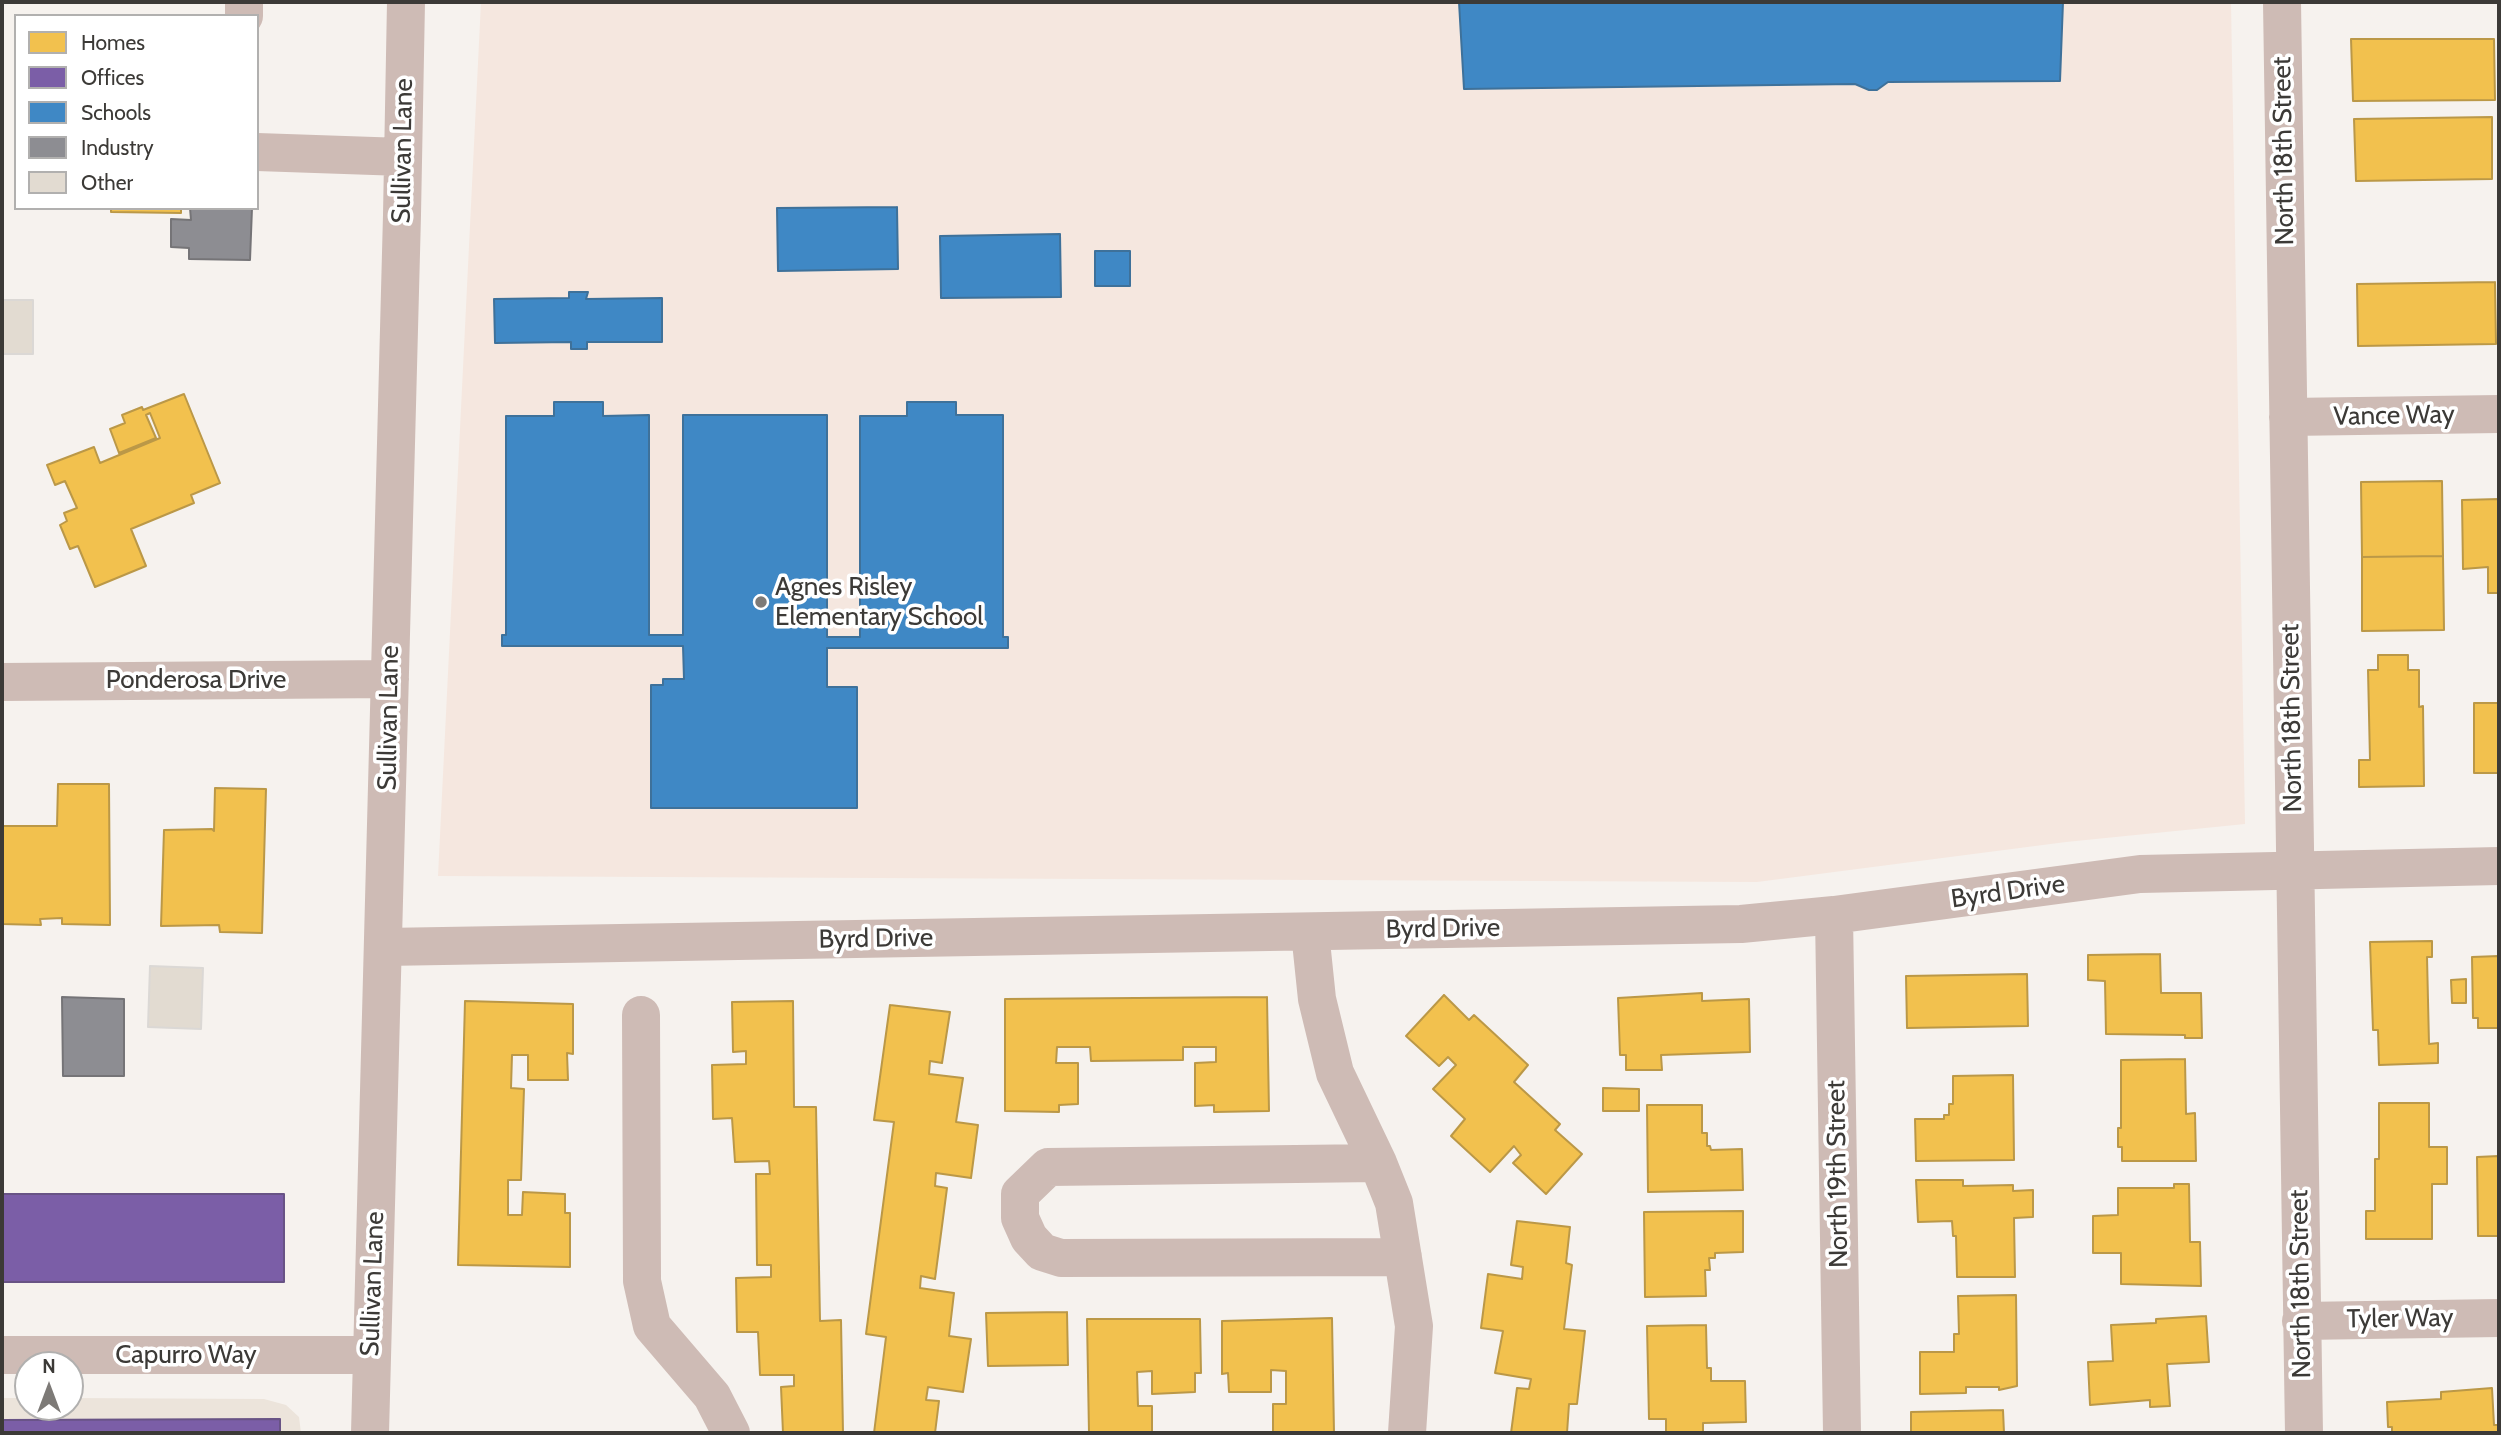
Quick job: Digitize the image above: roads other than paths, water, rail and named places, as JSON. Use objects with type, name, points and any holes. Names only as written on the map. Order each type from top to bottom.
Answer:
[{"type":"street","name":"Sullivan Lane","points":[[370,1433],[384,947],[405,2]]},
{"type":"street","name":"North 18th Street","points":[[2282,2],[2304,1433]]},
{"type":"street","points":[[259,152],[403,157]]},
{"type":"street","name":"Vance Way","points":[[2288,417],[2499,414]]},
{"type":"street","name":"Ponderosa Drive","points":[[2,682],[390,679]]},
{"type":"street","name":"Byrd Drive","points":[[384,947],[1741,924],[1834,915],[2140,874],[2499,866]]},
{"type":"street","name":"North 19th Street","points":[[1834,915],[1842,1433]]},
{"type":"street","points":[[1310,932],[1317,999],[1335,1073],[1394,1203],[1414,1326],[1407,1433]]},
{"type":"street","points":[[641,1015],[642,1281],[652,1326],[712,1396],[732,1433]]},
{"type":"street","points":[[1378,1163],[1048,1167],[1020,1194],[1020,1218],[1029,1238],[1042,1252],[1061,1258],[1403,1257]]},
{"type":"street","name":"Tyler Way","points":[[2301,1321],[2499,1318]]},
{"type":"street","name":"Capurro Way","points":[[2,1356],[371,1355]]},
{"type":"place","name":"Agnes Risley Elementary School","points":[[761,602]]}]
